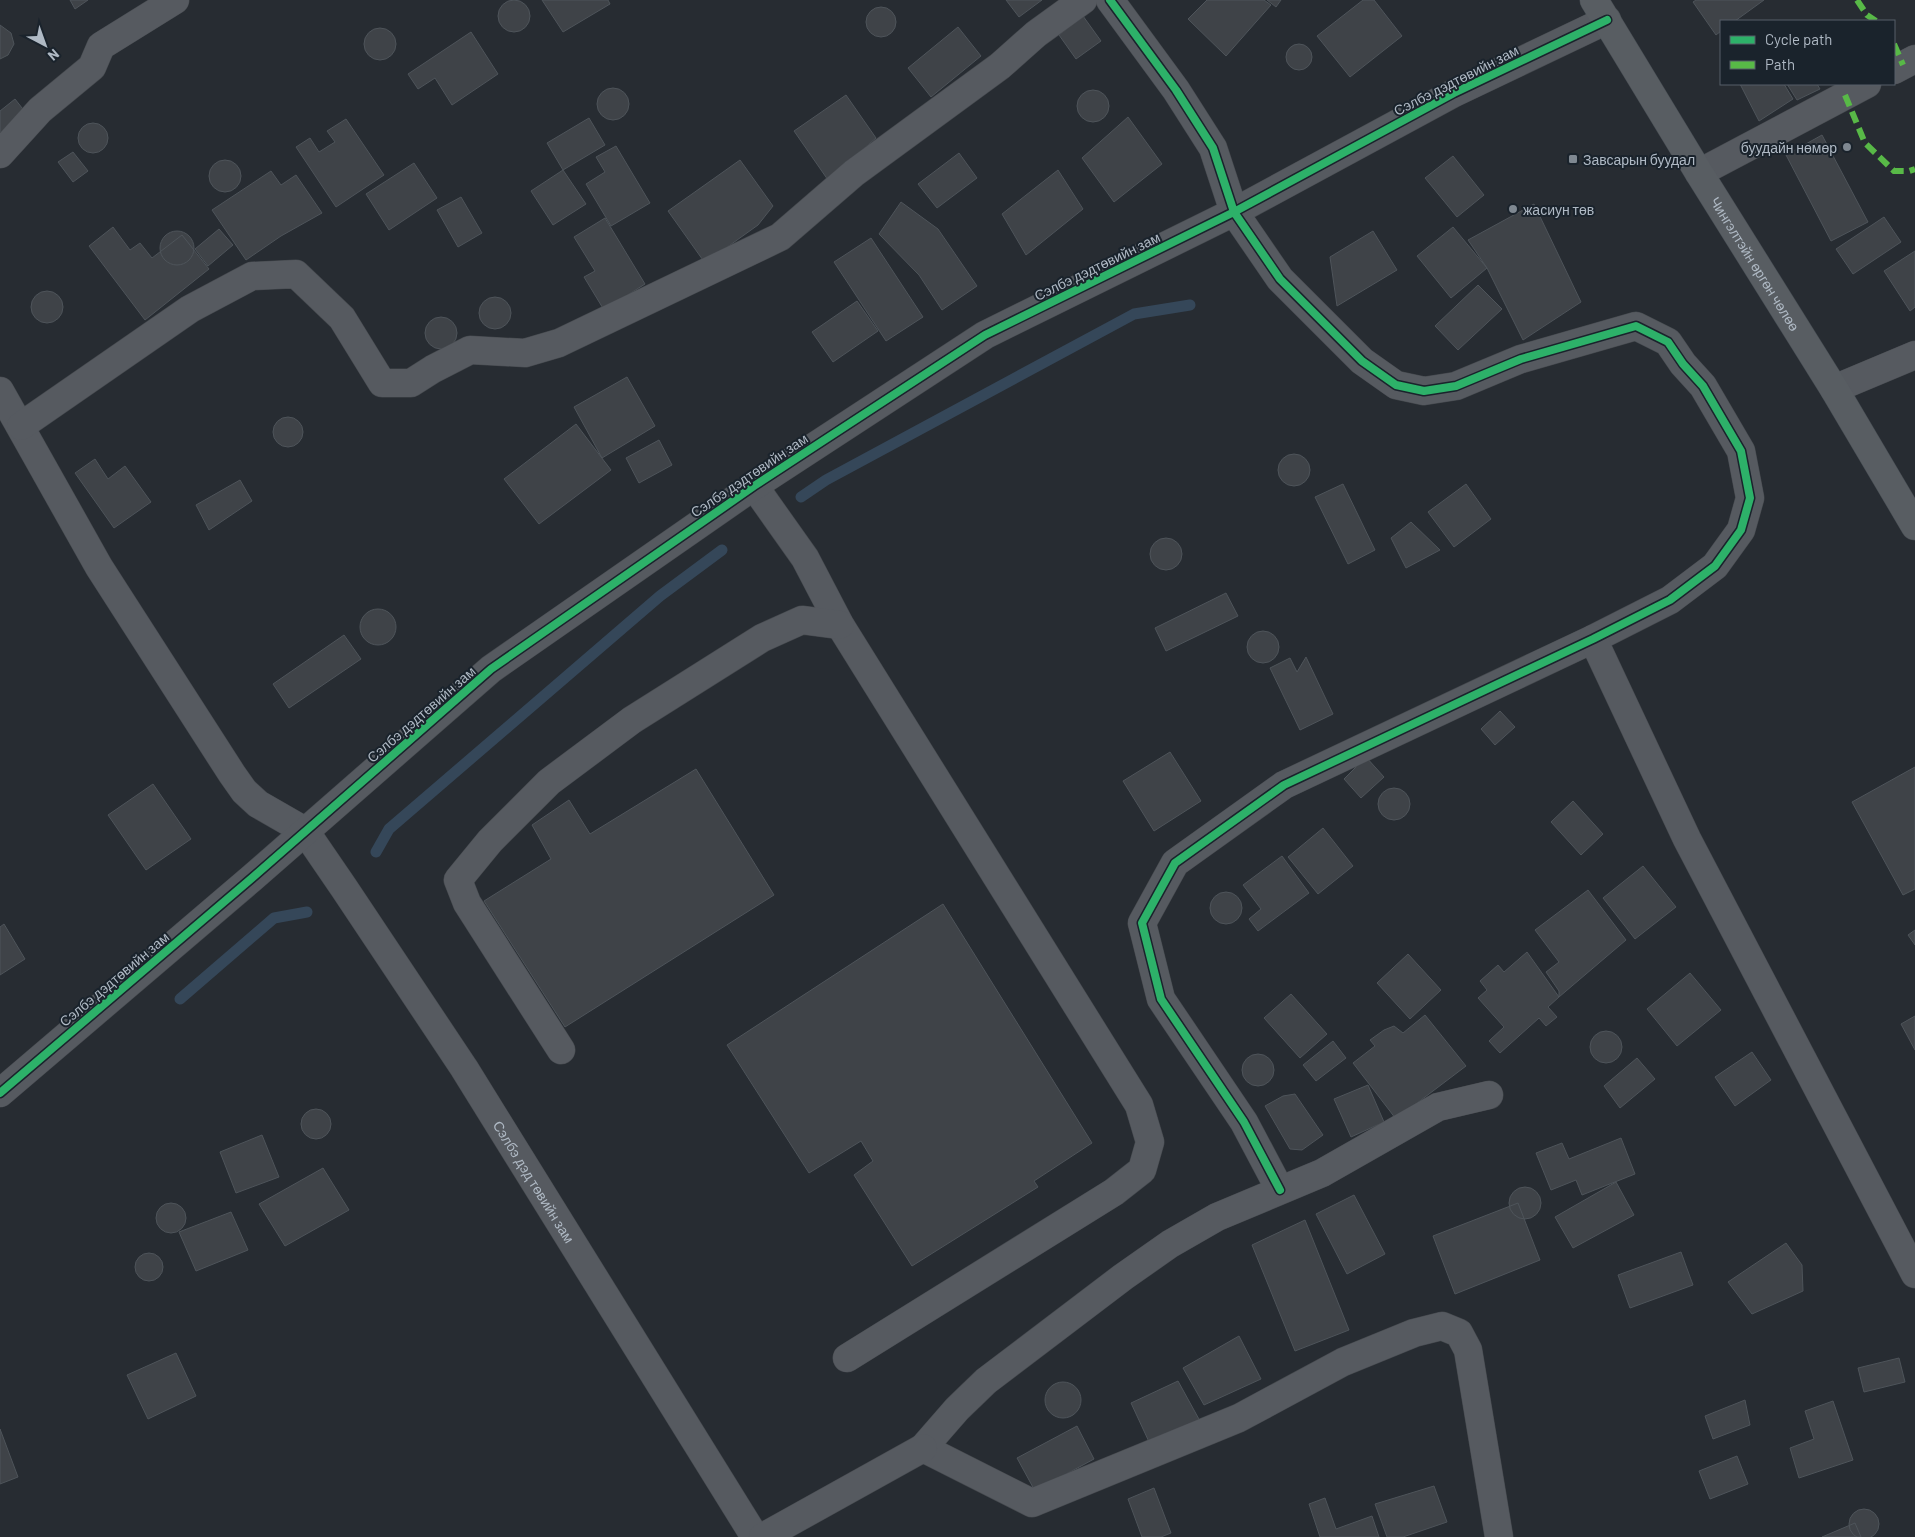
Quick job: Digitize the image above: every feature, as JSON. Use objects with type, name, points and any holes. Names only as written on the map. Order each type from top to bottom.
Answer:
[{"type":"main road","name":"Чингэлтэйн өргөн чөлөө","points":[[1600,10],[1699,174],[1834,389],[1915,526]]},
{"type":"street","points":[[0,154],[40,110],[92,67],[101,46],[176,0]]},
{"type":"street","points":[[21,426],[190,309],[252,276],[296,274],[342,318],[382,383],[411,383],[470,350],[525,353],[559,343],[780,237],[854,173],[1000,66],[1036,34],[1083,0]]},
{"type":"street","points":[[1110,0],[1176,90],[1213,148],[1234,212],[1280,279],[1362,361],[1396,386],[1424,391],[1456,386],[1521,359],[1636,326],[1668,342],[1682,364],[1704,386],[1741,451],[1750,498],[1740,530],[1715,566],[1670,600],[1593,640],[1284,785],[1175,863],[1142,923],[1161,999],[1244,1122],[1280,1190]]},
{"type":"street","name":"Сэлбэ дэдтөвийн зам","points":[[0,1093],[491,669],[754,486],[985,335],[1234,212],[1454,93],[1600,10]]},
{"type":"street","points":[[1895,69],[1915,59]]},
{"type":"street","points":[[1699,174],[1865,85]]},
{"type":"street","points":[[1834,389],[1915,355]]},
{"type":"street","points":[[0,391],[99,567],[244,791],[258,804],[305,831]]},
{"type":"street","points":[[754,486],[805,558],[840,624],[1139,1105],[1150,1142],[1142,1170],[1114,1192],[847,1358]]},
{"type":"street","points":[[561,1050],[467,903],[458,880],[490,841],[549,782],[632,720],[762,638],[802,620],[840,624]]},
{"type":"street","points":[[1593,640],[1687,839],[1915,1274]]},
{"type":"street","name":"Сэлбэ дэд төвийн зам","points":[[305,831],[469,1077],[755,1537]]},
{"type":"street","points":[[763,1537],[923,1448],[957,1409],[986,1381],[1123,1277],[1170,1244],[1217,1217],[1322,1173],[1438,1107],[1489,1095]]},
{"type":"street","points":[[923,1448],[1032,1504],[1239,1418],[1343,1362],[1414,1333],[1442,1326],[1459,1333],[1468,1350],[1499,1537]]},
{"type":"building","points":[[70,0],[88,0],[75,9]]},
{"type":"building","points":[[514,0],[525,5],[530,16],[525,27],[514,32],[503,27],[498,16],[503,5]]},
{"type":"building","points":[[542,0],[608,0],[610,4],[563,32]]},
{"type":"building","points":[[1006,0],[1042,0],[1019,17]]},
{"type":"building","points":[[1207,0],[1264,0],[1271,5],[1226,56],[1188,19]]},
{"type":"building","points":[[1267,0],[1281,0],[1276,7]]},
{"type":"building","points":[[1363,0],[1374,0],[1402,36],[1350,77],[1317,36]]},
{"type":"building","points":[[1696,0],[1764,0],[1736,20],[1720,20],[1720,32],[1716,35],[1693,2]]},
{"type":"building","points":[[881,7],[892,11],[896,22],[892,33],[881,37],[870,33],[866,22],[870,11]]},
{"type":"building","points":[[1083,16],[1101,41],[1076,59],[1059,35]]},
{"type":"building","points":[[0,25],[11,33],[14,44],[8,55],[0,59]]},
{"type":"building","points":[[958,27],[981,56],[931,97],[908,68]]},
{"type":"building","points":[[380,28],[391,33],[396,44],[391,55],[380,60],[369,55],[364,44],[369,33]]},
{"type":"building","points":[[471,32],[498,74],[452,105],[435,78],[418,89],[408,74]]},
{"type":"building","points":[[1299,44],[1308,48],[1312,57],[1308,66],[1299,70],[1290,66],[1286,57],[1290,48]]},
{"type":"building","points":[[1741,85],[1785,85],[1793,99],[1759,121]]},
{"type":"building","points":[[1788,85],[1818,85],[1820,89],[1797,100]]},
{"type":"building","points":[[613,88],[624,93],[629,104],[624,115],[613,120],[602,115],[597,104],[602,93]]},
{"type":"building","points":[[1093,90],[1104,95],[1109,106],[1104,117],[1093,122],[1082,117],[1077,106],[1082,95]]},
{"type":"building","points":[[846,95],[876,138],[828,180],[794,131]]},
{"type":"building","points":[[15,99],[26,113],[0,133],[0,111]]},
{"type":"building","points":[[1128,117],[1162,164],[1114,202],[1082,158]]},
{"type":"building","points":[[589,118],[605,145],[563,170],[547,143]]},
{"type":"building","points":[[346,119],[384,175],[336,207],[296,147],[310,138],[319,152],[335,142],[327,131]]},
{"type":"building","points":[[93,123],[99,124],[107,132],[107,144],[99,152],[93,153],[87,152],[79,144],[78,138],[79,132],[87,124]]},
{"type":"building","points":[[1822,135],[1868,222],[1831,241],[1786,155]]},
{"type":"building","points":[[616,146],[650,203],[611,226],[586,184],[605,172],[596,157]]},
{"type":"building","points":[[73,152],[88,171],[73,182],[58,162]]},
{"type":"building","points":[[959,153],[977,178],[937,208],[918,184]]},
{"type":"building","points":[[1453,156],[1484,195],[1457,217],[1425,178]]},
{"type":"building","points":[[225,160],[236,165],[241,176],[236,187],[225,192],[214,187],[209,176],[214,165]]},
{"type":"building","points":[[740,160],[773,206],[758,225],[705,263],[668,211]]},
{"type":"building","points":[[414,163],[437,198],[389,230],[366,194]]},
{"type":"building","points":[[563,170],[586,204],[553,225],[531,191]]},
{"type":"building","points":[[1058,170],[1083,209],[1026,255],[1002,214]]},
{"type":"building","points":[[271,171],[281,185],[296,175],[322,213],[281,236],[246,260],[212,210]]},
{"type":"building","points":[[461,197],[482,233],[458,247],[437,210]]},
{"type":"building","points":[[901,202],[938,229],[977,286],[942,310],[919,275],[879,234]]},
{"type":"building","points":[[1534,204],[1581,302],[1523,340],[1487,268],[1468,240]]},
{"type":"building","points":[[1884,217],[1901,242],[1853,274],[1836,249]]},
{"type":"building","points":[[605,218],[645,284],[604,310],[584,277],[595,271],[574,237]]},
{"type":"building","points":[[113,227],[130,250],[140,243],[152,258],[182,235],[209,269],[145,320],[89,246]]},
{"type":"building","points":[[1453,227],[1487,268],[1451,298],[1417,256]]},
{"type":"building","points":[[219,229],[233,245],[208,266],[195,249]]},
{"type":"building","points":[[177,231],[189,236],[194,248],[189,260],[177,265],[165,260],[160,248],[165,236]]},
{"type":"building","points":[[1373,231],[1397,270],[1337,306],[1330,257]]},
{"type":"building","points":[[871,238],[923,317],[886,341],[834,262]]},
{"type":"building","points":[[1915,251],[1915,307],[1910,311],[1884,271]]},
{"type":"building","points":[[1478,285],[1502,309],[1458,350],[1435,326]]},
{"type":"building","points":[[47,291],[58,296],[63,307],[58,318],[47,323],[36,318],[31,307],[36,296]]},
{"type":"building","points":[[495,297],[506,302],[511,313],[506,324],[495,329],[484,324],[479,313],[484,302]]},
{"type":"building","points":[[857,301],[878,331],[833,362],[812,332]]},
{"type":"building","points":[[441,317],[452,322],[457,333],[452,344],[441,349],[430,344],[425,333],[430,322]]},
{"type":"building","points":[[627,377],[655,426],[602,458],[574,407]]},
{"type":"building","points":[[288,417],[294,418],[302,426],[302,438],[294,446],[288,447],[282,446],[274,438],[273,432],[274,426],[282,418]]},
{"type":"building","points":[[576,424],[611,470],[539,524],[504,479]]},
{"type":"building","points":[[659,440],[672,465],[639,483],[626,458]]},
{"type":"building","points":[[1294,454],[1305,459],[1310,470],[1305,481],[1294,486],[1283,481],[1278,470],[1283,459]]},
{"type":"building","points":[[95,459],[108,479],[125,466],[151,502],[114,528],[75,473]]},
{"type":"building","points":[[240,480],[252,501],[209,530],[196,505]]},
{"type":"building","points":[[1343,484],[1375,550],[1348,564],[1315,497]]},
{"type":"building","points":[[1466,484],[1491,519],[1454,547],[1428,512]]},
{"type":"building","points":[[1411,522],[1440,550],[1406,568],[1391,538]]},
{"type":"building","points":[[1166,538],[1177,543],[1182,554],[1177,565],[1166,570],[1155,565],[1150,554],[1155,543]]},
{"type":"building","points":[[1226,593],[1238,616],[1166,651],[1155,628]]},
{"type":"building","points":[[378,609],[391,614],[396,627],[391,640],[378,645],[365,640],[360,627],[365,614]]},
{"type":"building","points":[[1263,631],[1274,636],[1279,647],[1274,658],[1263,663],[1252,658],[1247,647],[1252,636]]},
{"type":"building","points":[[344,635],[361,659],[289,708],[273,684]]},
{"type":"building","points":[[1306,657],[1333,714],[1300,730],[1270,668],[1290,658],[1297,672]]},
{"type":"building","points":[[1500,711],[1515,727],[1495,745],[1481,729]]},
{"type":"building","points":[[1170,752],[1201,801],[1154,831],[1123,781]]},
{"type":"building","points":[[1366,757],[1384,777],[1361,798],[1344,779]]},
{"type":"building","points":[[1915,767],[1915,889],[1903,895],[1852,802]]},
{"type":"building","points":[[696,769],[774,895],[565,1027],[484,901],[551,859],[532,825],[569,800],[590,834]]},
{"type":"building","points":[[153,784],[191,839],[146,870],[108,815]]},
{"type":"building","points":[[1394,788],[1405,793],[1410,804],[1405,815],[1394,820],[1383,815],[1378,804],[1383,793]]},
{"type":"building","points":[[1573,801],[1603,834],[1581,855],[1551,822]]},
{"type":"building","points":[[1323,828],[1353,866],[1318,894],[1288,857]]},
{"type":"building","points":[[1282,856],[1309,893],[1258,931],[1249,919],[1261,909],[1243,885]]},
{"type":"building","points":[[1643,866],[1676,907],[1635,939],[1603,898]]},
{"type":"building","points":[[1588,890],[1626,940],[1559,997],[1559,991],[1546,972],[1559,962],[1535,930]]},
{"type":"building","points":[[1226,892],[1237,897],[1242,908],[1237,919],[1226,924],[1215,919],[1210,908],[1215,897]]},
{"type":"building","points":[[943,904],[1092,1143],[1034,1181],[1038,1187],[912,1266],[854,1175],[873,1161],[861,1141],[809,1173],[727,1045]]},
{"type":"building","points":[[4,924],[25,959],[0,975],[0,927]]},
{"type":"building","points":[[1915,930],[1915,945],[1908,935]]},
{"type":"building","points":[[1527,952],[1559,997],[1548,1007],[1557,1017],[1546,1026],[1539,1018],[1500,1053],[1489,1041],[1504,1027],[1478,998],[1487,990],[1480,981],[1498,965],[1504,972]]},
{"type":"building","points":[[1408,954],[1441,990],[1410,1019],[1377,983]]},
{"type":"building","points":[[1690,973],[1721,1010],[1677,1046],[1647,1009]]},
{"type":"building","points":[[1291,994],[1327,1034],[1300,1058],[1264,1018]]},
{"type":"building","points":[[1425,1015],[1466,1066],[1396,1119],[1353,1063],[1375,1046],[1370,1040],[1384,1030],[1394,1026],[1403,1033]]},
{"type":"building","points":[[1915,1016],[1915,1050],[1901,1024]]},
{"type":"building","points":[[1606,1031],[1617,1036],[1622,1047],[1617,1058],[1606,1063],[1595,1058],[1590,1047],[1595,1036]]},
{"type":"building","points":[[1333,1041],[1346,1058],[1316,1081],[1303,1065]]},
{"type":"building","points":[[1752,1052],[1771,1080],[1735,1106],[1715,1077]]},
{"type":"building","points":[[1258,1054],[1269,1059],[1274,1070],[1269,1081],[1258,1086],[1247,1081],[1242,1070],[1247,1059]]},
{"type":"building","points":[[1637,1058],[1655,1079],[1620,1108],[1604,1086]]},
{"type":"building","points":[[1368,1085],[1384,1122],[1351,1137],[1334,1099]]},
{"type":"building","points":[[1295,1094],[1323,1135],[1302,1150],[1290,1149],[1265,1106],[1283,1096]]},
{"type":"building","points":[[316,1109],[322,1110],[330,1118],[330,1130],[322,1138],[316,1139],[310,1138],[302,1130],[301,1124],[302,1118],[310,1110]]},
{"type":"building","points":[[262,1135],[279,1177],[236,1193],[220,1152]]},
{"type":"building","points":[[1621,1138],[1635,1174],[1582,1195],[1576,1180],[1551,1190],[1536,1153],[1562,1143],[1569,1159]]},
{"type":"building","points":[[323,1168],[349,1210],[285,1246],[259,1204]]},
{"type":"building","points":[[1616,1182],[1634,1215],[1573,1248],[1555,1217]]},
{"type":"building","points":[[1525,1187],[1536,1192],[1541,1203],[1536,1214],[1525,1219],[1514,1214],[1509,1203],[1514,1192]]},
{"type":"building","points":[[1354,1195],[1385,1254],[1347,1274],[1316,1214]]},
{"type":"building","points":[[171,1203],[182,1207],[186,1218],[182,1229],[171,1233],[160,1229],[156,1218],[160,1207]]},
{"type":"building","points":[[1518,1203],[1540,1260],[1455,1294],[1433,1236]]},
{"type":"building","points":[[231,1212],[248,1250],[196,1271],[179,1232]]},
{"type":"building","points":[[1305,1220],[1349,1330],[1295,1351],[1252,1245]]},
{"type":"building","points":[[1786,1243],[1802,1265],[1803,1291],[1752,1314],[1728,1282]]},
{"type":"building","points":[[1681,1252],[1693,1285],[1630,1308],[1618,1275]]},
{"type":"building","points":[[149,1253],[159,1257],[163,1267],[159,1277],[149,1281],[139,1277],[135,1267],[139,1257]]},
{"type":"building","points":[[1239,1336],[1261,1379],[1204,1405],[1183,1368]]},
{"type":"building","points":[[176,1353],[196,1396],[148,1419],[127,1375]]},
{"type":"building","points":[[1899,1358],[1905,1382],[1864,1392],[1858,1368]]},
{"type":"building","points":[[1178,1381],[1200,1421],[1150,1444],[1131,1403]]},
{"type":"building","points":[[1063,1382],[1070,1383],[1076,1387],[1080,1393],[1080,1407],[1076,1413],[1070,1417],[1063,1418],[1056,1417],[1050,1413],[1046,1407],[1045,1400],[1046,1393],[1050,1387],[1056,1383]]},
{"type":"building","points":[[1745,1400],[1750,1425],[1713,1439],[1705,1416]]},
{"type":"building","points":[[1833,1401],[1853,1460],[1799,1478],[1790,1448],[1814,1439],[1805,1411]]},
{"type":"building","points":[[1077,1426],[1094,1459],[1035,1491],[1017,1458]]},
{"type":"building","points":[[0,1429],[18,1477],[0,1484]]},
{"type":"building","points":[[1737,1456],[1748,1484],[1710,1499],[1699,1471]]},
{"type":"building","points":[[1434,1486],[1447,1522],[1403,1537],[1387,1537],[1375,1504]]},
{"type":"building","points":[[1154,1488],[1171,1533],[1161,1537],[1142,1537],[1128,1499]]},
{"type":"building","points":[[1325,1498],[1336,1529],[1372,1516],[1379,1537],[1320,1537],[1309,1504]]},
{"type":"building","points":[[1858,1510],[1870,1510],[1878,1518],[1878,1530],[1870,1538],[1858,1538],[1850,1530],[1850,1518]]},
{"type":"building","points":[[1855,1523],[1861,1537],[1822,1537]]},
{"type":"waterway","points":[[801,497],[826,480],[1134,314],[1190,305]]},
{"type":"waterway","points":[[376,852],[389,829],[660,596],[722,550]]},
{"type":"waterway","points":[[180,999],[274,918],[307,912]]},
{"type":"marked path","points":[[1857,0],[1867,15],[1874,20]]},
{"type":"marked path","points":[[1895,46],[1903,65]]},
{"type":"marked path","points":[[1845,95],[1865,143],[1894,171],[1915,169]]},
{"type":"cycle path","points":[[1110,0],[1176,90],[1213,148],[1234,212],[1280,279],[1362,361],[1396,385],[1424,391],[1456,386],[1521,359],[1636,326],[1668,342],[1683,364],[1703,386],[1741,451],[1750,498],[1741,530],[1715,566],[1670,600],[1593,639],[1284,785],[1175,863],[1142,923],[1161,999],[1244,1122],[1280,1190]]},
{"type":"cycle path","points":[[0,1093],[252,878],[491,669],[754,486],[985,335],[1234,212],[1454,93],[1607,20]]},
{"type":"place","name":"буудайн нөмөр","points":[[1847,147]]},
{"type":"place","name":"Завсарын буудал","points":[[1573,159]]},
{"type":"place","name":"жасиун төв","points":[[1513,209]]}]
